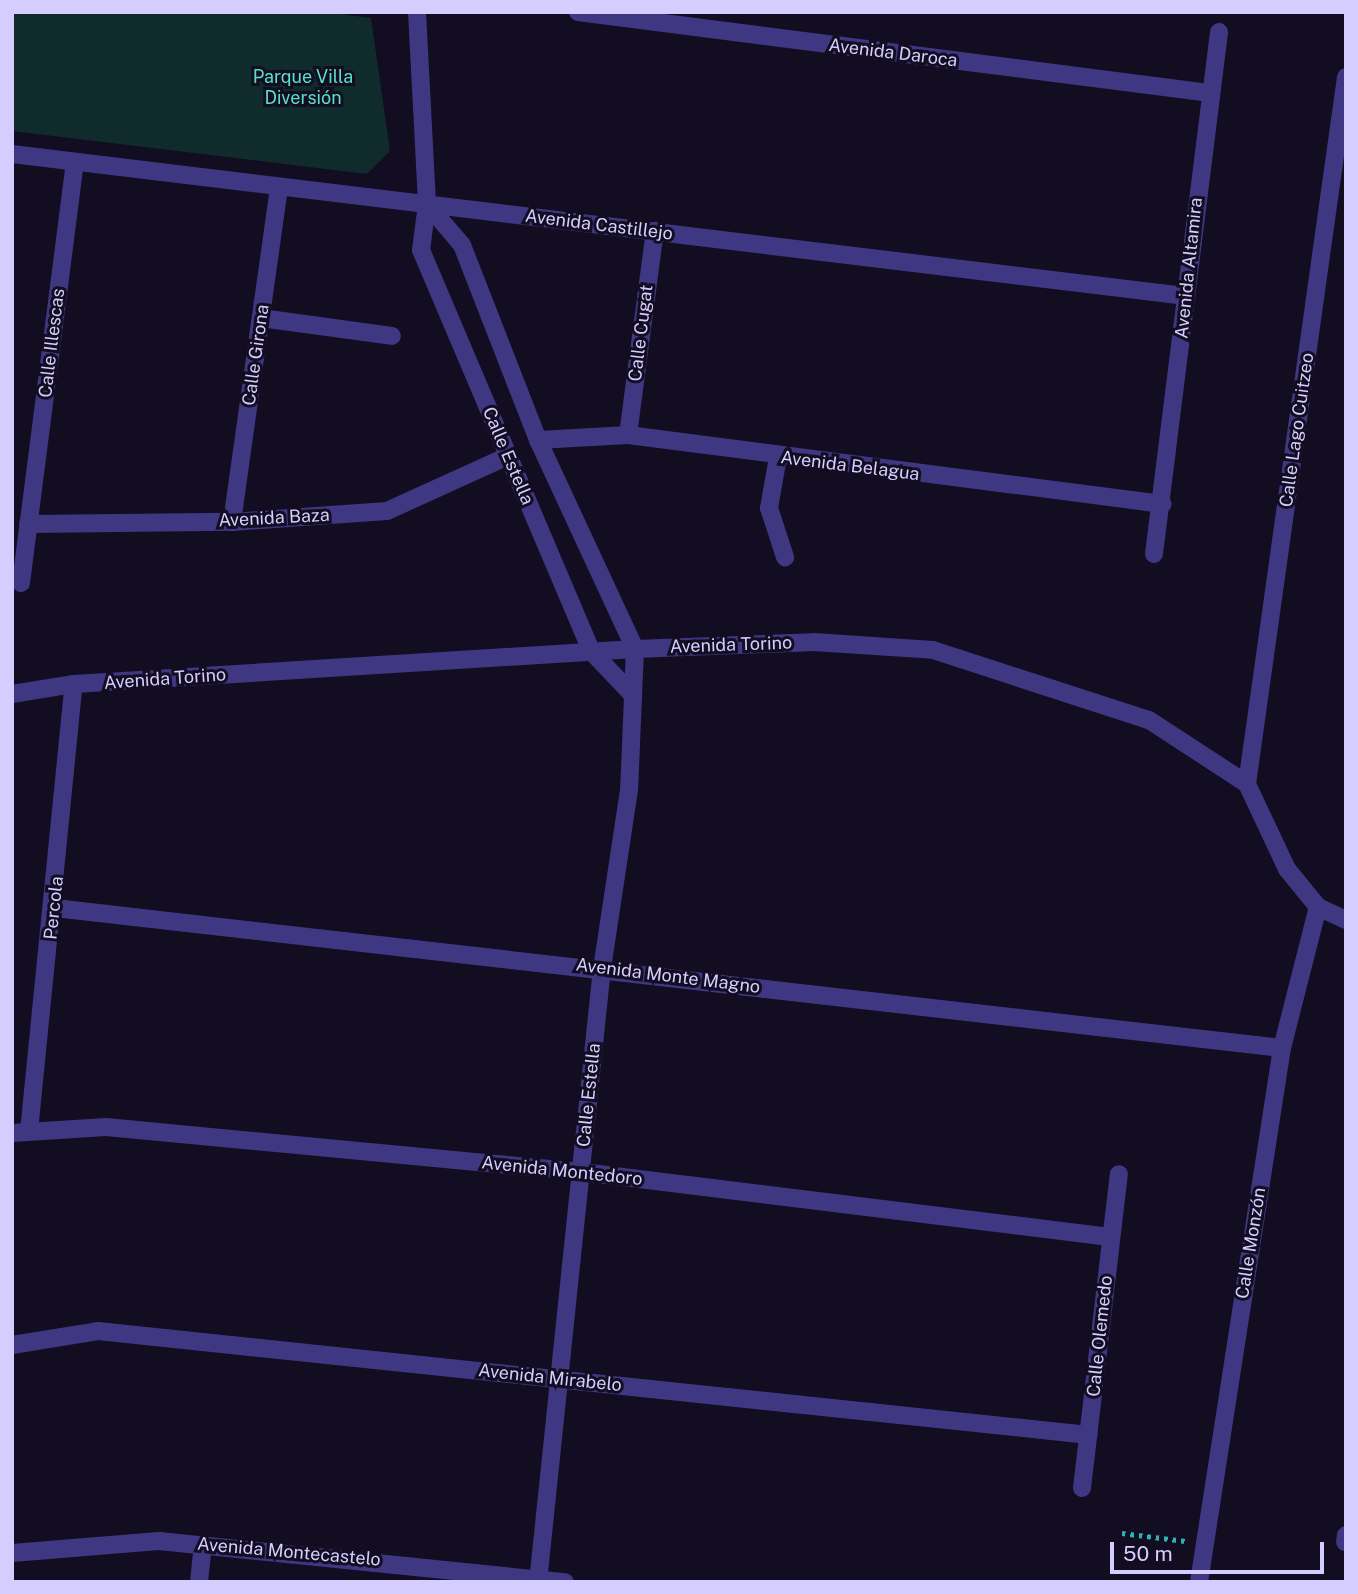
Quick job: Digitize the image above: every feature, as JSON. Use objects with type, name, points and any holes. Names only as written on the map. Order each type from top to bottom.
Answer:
[{"type":"street","name":"Calle Estella","points":[[417,12],[427,204],[421,250],[591,651],[631,693]]},
{"type":"street","name":"Avenida Daroca","points":[[578,12],[1209,93]]},
{"type":"street","name":"Avenida Altamira","points":[[1154,554],[1163,503],[1209,93],[1219,32]]},
{"type":"street","name":"Calle Lago Cuitzeo","points":[[1247,784],[1346,77]]},
{"type":"street","name":"Avenida Castillejo","points":[[12,154],[279,189],[427,204],[1186,296]]},
{"type":"street","name":"Calle Illescas","points":[[21,583],[75,163]]},
{"type":"street","name":"Calle Girona","points":[[232,522],[279,189]]},
{"type":"street","name":"Calle Estella","points":[[427,204],[462,245],[538,440],[635,649],[631,693],[629,790],[602,968],[539,1580]]},
{"type":"street","name":"Calle Cugat","points":[[628,435],[655,231]]},
{"type":"street","points":[[261,318],[391,336]]},
{"type":"street","name":"Avenida Belagua","points":[[538,440],[628,435],[778,457],[1163,503]]},
{"type":"street","name":"Avenida Baza","points":[[29,524],[232,522],[387,511],[508,456]]},
{"type":"street","points":[[778,457],[769,508],[785,556]]},
{"type":"street","name":"Avenida Torino","points":[[12,694],[75,684],[591,651],[814,642],[933,650],[1149,719],[1247,784]]},
{"type":"street","name":"Percola","points":[[21,1132],[55,908],[75,684]]},
{"type":"street","points":[[1247,784],[1287,869],[1318,907],[1346,920]]},
{"type":"street","name":"Calle Monzón","points":[[1199,1582],[1282,1048],[1318,907]]},
{"type":"street","name":"Avenida Monte Magno","points":[[55,908],[602,968],[1282,1048]]},
{"type":"street","name":"Avenida Montedoro","points":[[21,1132],[106,1128],[582,1172],[1110,1237]]},
{"type":"street","name":"Calle Olemedo","points":[[1082,1488],[1119,1174]]},
{"type":"street","name":"Avenida Mirabelo","points":[[12,1345],[98,1331],[1089,1434]]},
{"type":"street","points":[[1345,1542],[1346,1535]]},
{"type":"street","name":"Avenida Montecastelo","points":[[12,1553],[122,1541],[203,1544],[565,1582]]},
{"type":"street","points":[[199,1582],[203,1544]]},
{"type":"path","points":[[1122,1532],[1203,1543]]},
{"type":"green space","name":"Parque Villa Diversión","points":[[12,12],[324,12],[371,18],[390,151],[367,174],[12,131]]}]
